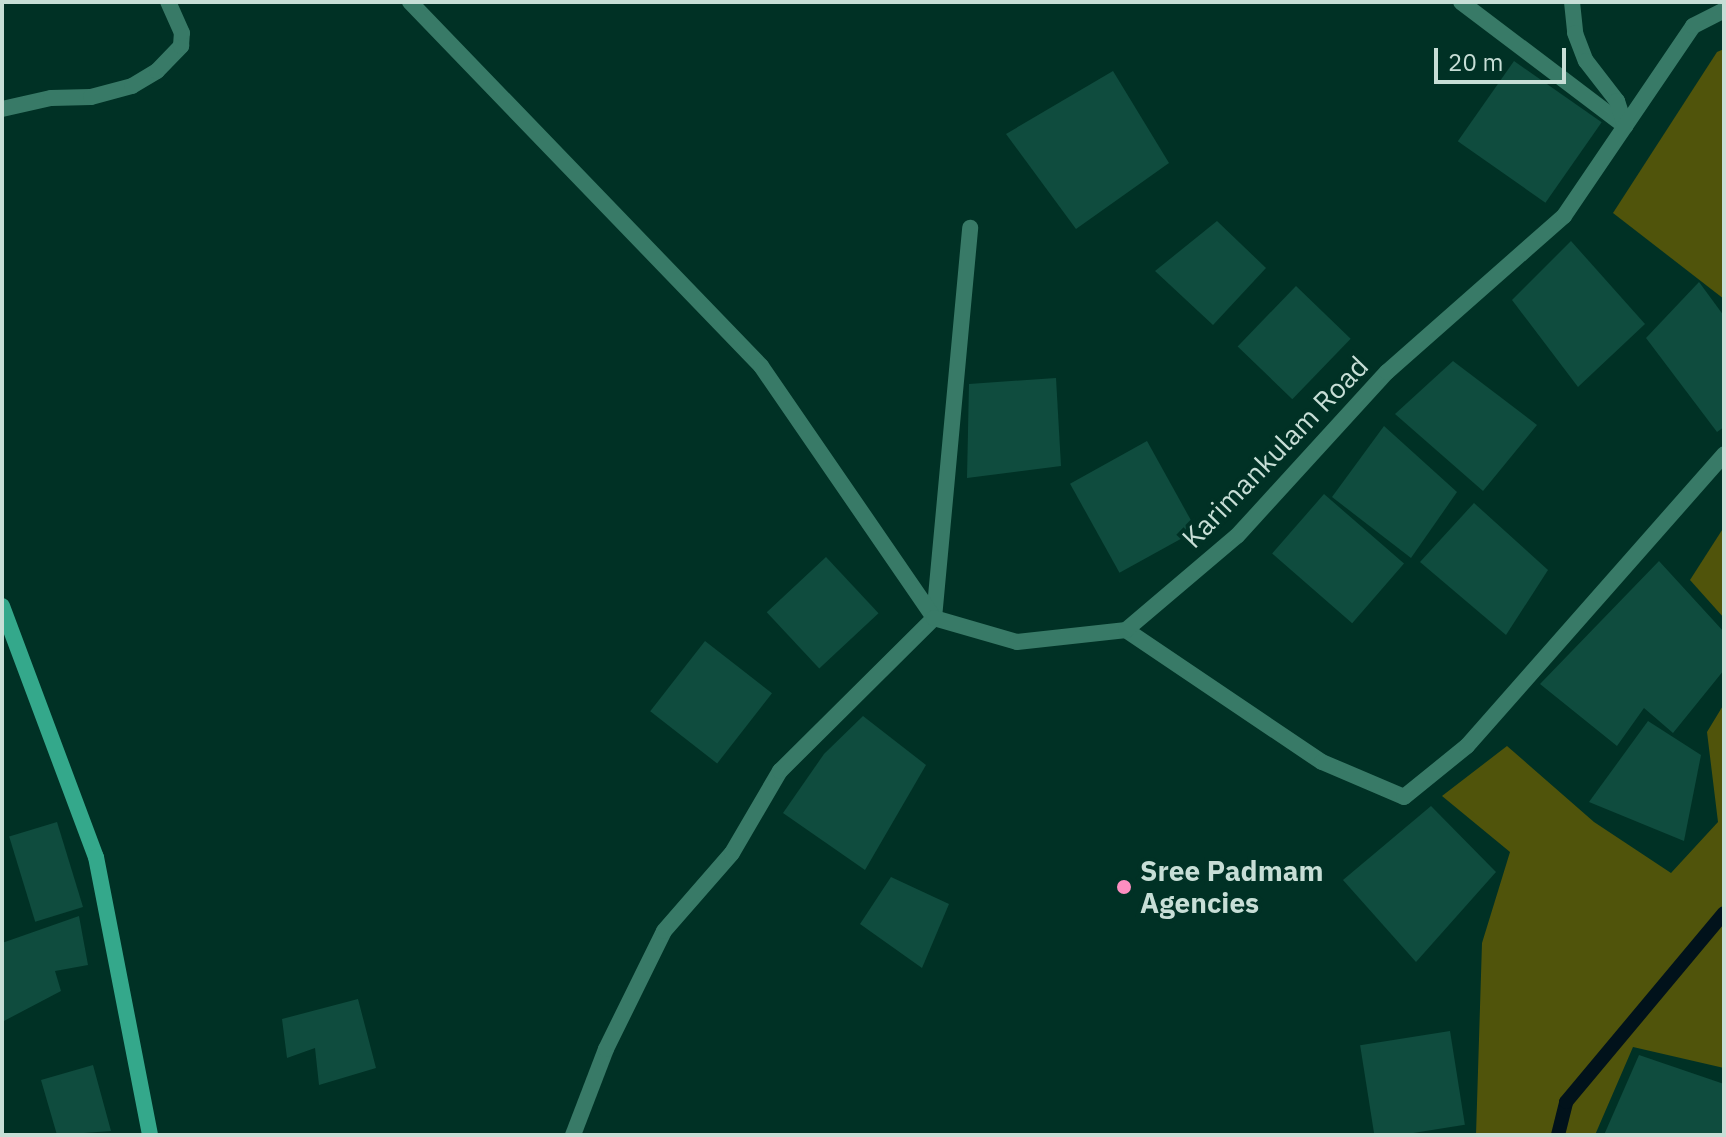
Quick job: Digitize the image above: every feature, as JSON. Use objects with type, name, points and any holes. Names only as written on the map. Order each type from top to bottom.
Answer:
[{"type":"main road","points":[[2,606],[96,857],[150,1135]]},
{"type":"street","points":[[2,109],[51,98],[91,97],[132,86],[157,71],[181,46],[182,33],[168,2]]},
{"type":"street","points":[[410,2],[761,366],[934,618],[1017,642],[1126,630],[1322,762],[1404,797],[1467,746],[1724,454]]},
{"type":"street","points":[[1461,2],[1625,126]]},
{"type":"street","points":[[1572,2],[1575,33],[1586,61],[1617,101],[1625,126]]},
{"type":"street","name":"Karimankulam Road","points":[[1126,630],[1237,536],[1387,372],[1564,216],[1693,26],[1724,10]]},
{"type":"street","points":[[573,1135],[606,1049],[664,931],[732,853],[780,771],[934,618],[970,228]]},
{"type":"shaded area","points":[[1724,49],[1724,299],[1613,213],[1717,52]]},
{"type":"shaded area","points":[[1724,527],[1724,618],[1690,580]]},
{"type":"shaded area","points":[[1724,704],[1724,1068],[1633,1047],[1595,1135],[1476,1135],[1482,943],[1510,852],[1442,796],[1507,746],[1594,822],[1671,873],[1718,822],[1707,732]]},
{"type":"building","points":[[1514,61],[1602,122],[1545,203],[1458,141]]},
{"type":"building","points":[[1113,71],[1169,163],[1076,229],[1006,134]]},
{"type":"building","points":[[1217,221],[1266,268],[1213,325],[1155,271]]},
{"type":"building","points":[[1571,241],[1645,324],[1578,387],[1512,300]]},
{"type":"building","points":[[1699,282],[1724,316],[1724,427],[1717,432],[1646,338]]},
{"type":"building","points":[[1296,286],[1351,339],[1292,399],[1238,346]]},
{"type":"building","points":[[1453,361],[1537,425],[1483,491],[1395,414]]},
{"type":"building","points":[[1056,378],[1061,466],[967,478],[969,384]]},
{"type":"building","points":[[1384,426],[1457,492],[1411,558],[1332,497]]},
{"type":"building","points":[[1147,441],[1196,530],[1119,573],[1070,484]]},
{"type":"building","points":[[1324,494],[1404,564],[1352,623],[1272,554]]},
{"type":"building","points":[[1474,503],[1548,570],[1506,635],[1420,562]]},
{"type":"building","points":[[826,557],[879,613],[819,669],[767,612]]},
{"type":"building","points":[[1659,561],[1724,632],[1724,670],[1673,733],[1644,708],[1617,746],[1540,684]]},
{"type":"building","points":[[705,641],[772,693],[717,763],[650,711]]},
{"type":"building","points":[[863,716],[926,765],[865,870],[783,813],[824,754]]},
{"type":"building","points":[[1648,721],[1701,755],[1684,841],[1589,802]]},
{"type":"building","points":[[1431,806],[1496,872],[1416,962],[1343,880]]},
{"type":"building","points":[[57,822],[83,907],[35,922],[9,837]]},
{"type":"building","points":[[891,877],[949,904],[922,968],[860,924]]},
{"type":"building","points":[[79,916],[88,965],[55,971],[61,991],[2,1022],[2,943]]},
{"type":"building","points":[[358,999],[376,1068],[319,1085],[315,1048],[287,1058],[282,1019]]},
{"type":"building","points":[[1450,1031],[1465,1125],[1401,1135],[1374,1135],[1360,1045]]},
{"type":"building","points":[[1639,1055],[1724,1084],[1724,1135],[1604,1135]]},
{"type":"building","points":[[93,1065],[111,1131],[57,1135],[41,1080]]},
{"type":"waterway","points":[[1558,1135],[1566,1102],[1724,913]]},
{"type":"place","name":"Sree Padmam Agencies","points":[[1124,887]]}]
